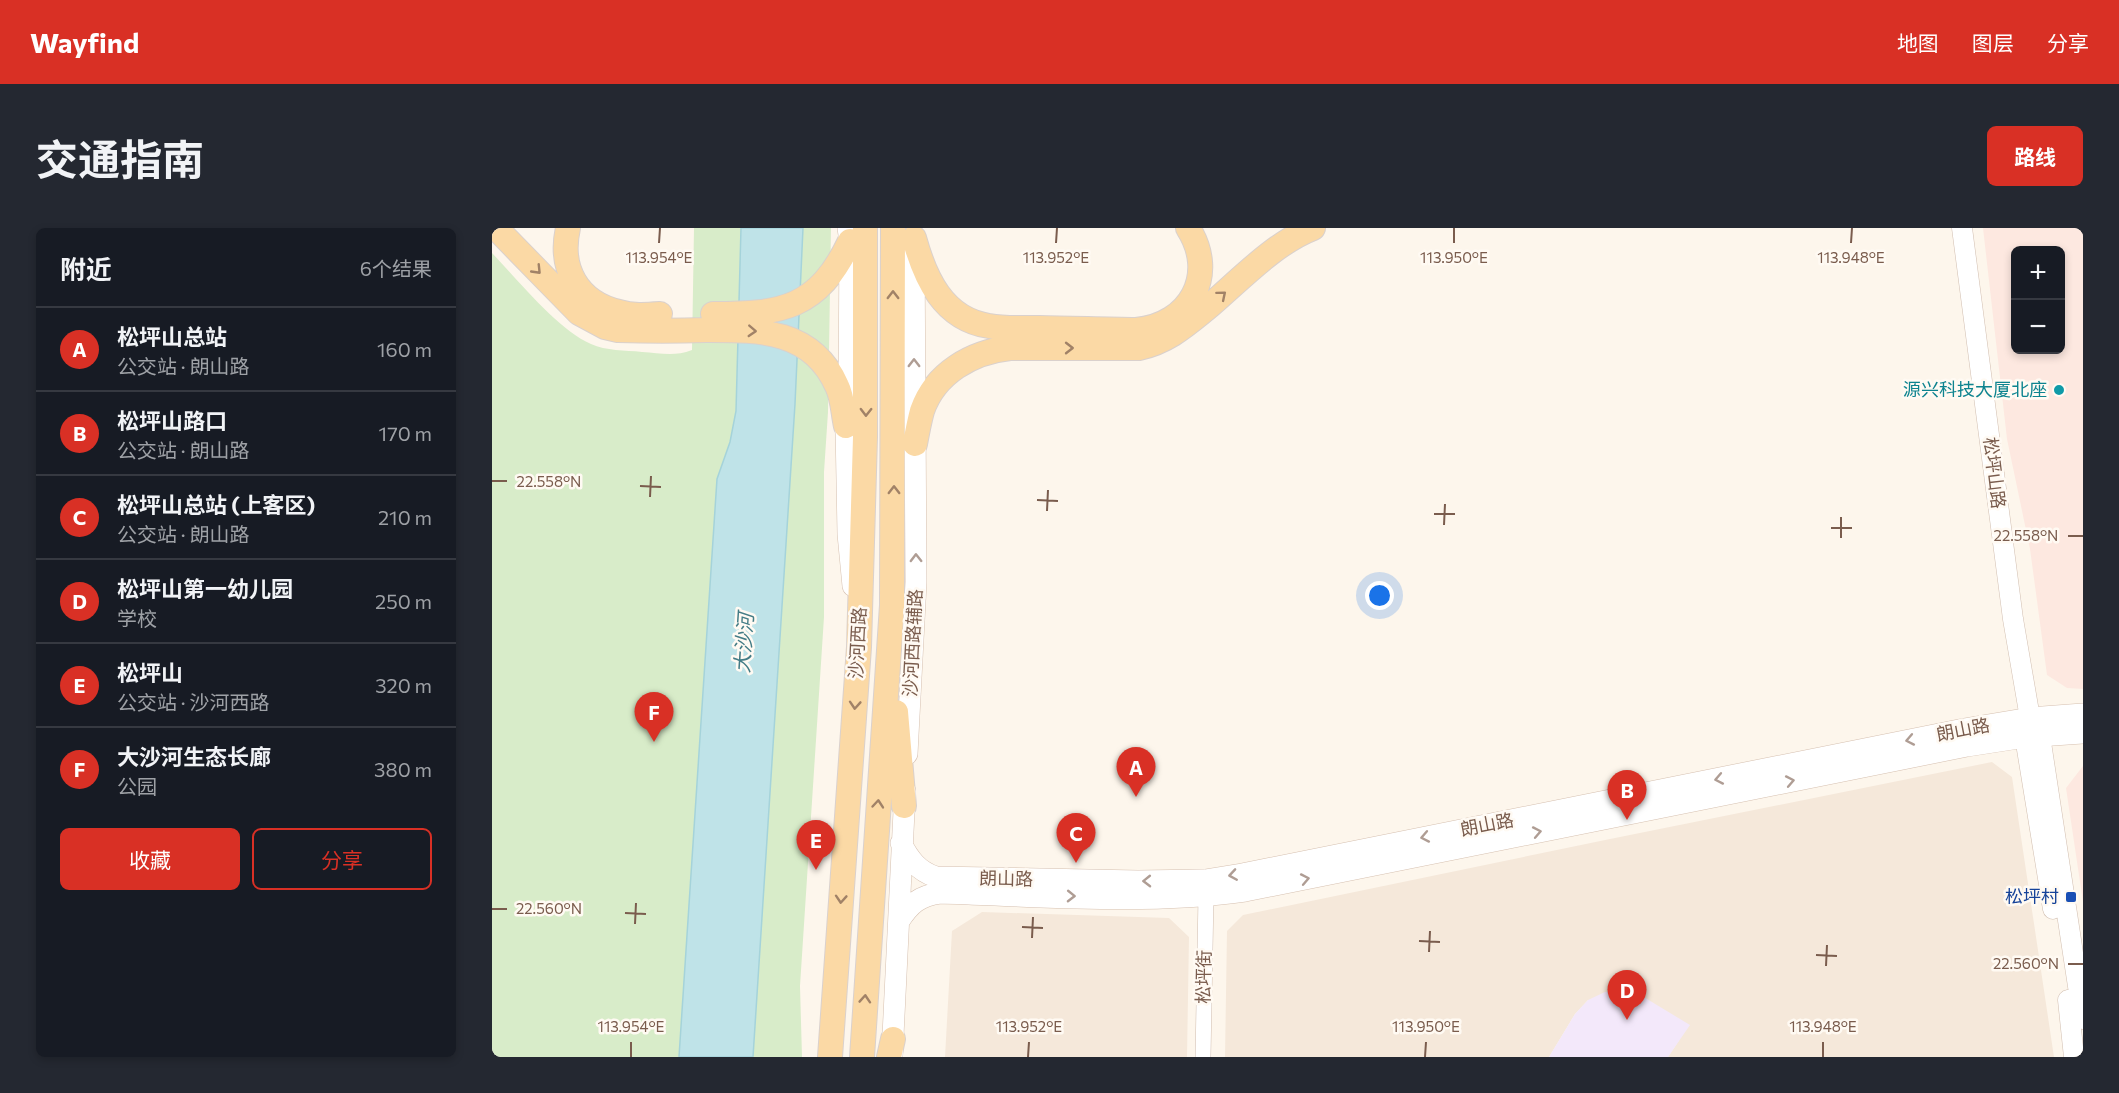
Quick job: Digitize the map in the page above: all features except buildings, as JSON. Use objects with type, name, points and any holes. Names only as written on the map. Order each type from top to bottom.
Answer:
[{"type":"main road","points":[[496,228],[579,313],[605,327],[771,312],[789,306],[803,299],[822,284],[834,270],[854,232]]},
{"type":"main road","points":[[568,228],[565,255],[573,280],[592,302],[617,312],[631,323],[776,334],[787,337],[806,348],[824,364],[842,398],[846,426],[849,543],[859,646]]},
{"type":"main road","points":[[1138,339],[1182,313],[1193,297],[1197,287],[1199,266],[1197,246],[1188,228]]},
{"type":"main road","points":[[907,231],[927,278],[937,294],[950,308],[966,319],[1011,338],[1138,339],[1153,345],[1176,333],[1274,251],[1313,228]]},
{"type":"main road","name":"沙河西路辅路","points":[[892,1051],[901,843],[916,609],[915,444],[907,231]]},
{"type":"main road","name":"沙河西路","points":[[862,1057],[876,827],[890,654],[894,492],[907,231]]},
{"type":"main road","points":[[846,426],[854,232]]},
{"type":"main road","name":"沙河西路","points":[[830,1057],[859,646],[865,437],[854,232]]},
{"type":"main road","points":[[915,444],[923,409],[936,386],[967,360],[995,349],[1011,338]]},
{"type":"main road","points":[[890,654],[904,806]]},
{"type":"main road","name":"朗山路","points":[[899,921],[911,904],[928,894],[1138,898],[1206,896],[1257,888],[1967,746],[2032,730],[2083,714]]},
{"type":"main road","name":"朗山路","points":[[901,843],[915,865],[936,878],[1205,880],[1952,732],[2032,730],[2083,733]]},
{"type":"street","name":"松坪山路","points":[[1962,228],[2013,620],[2079,1015],[2074,1057]]},
{"type":"street","name":"松坪街","points":[[1203,1057],[1206,896]]},
{"type":"shaded area","points":[[1983,228],[2083,228],[2083,689],[2067,688],[2047,675],[2030,549],[2007,439]]},
{"type":"shaded area","points":[[1992,762],[2012,777],[2054,1057],[1668,1057],[1689,1025],[1588,1000],[1575,1014],[1549,1057],[1225,1057],[1227,931],[1243,915]]},
{"type":"shaded area","points":[[2083,766],[2083,902],[2066,788]]},
{"type":"shaded area","points":[[982,912],[1169,918],[1189,937],[1187,1057],[945,1057],[952,931]]},
{"type":"shaded area","points":[[1624,990],[1642,996],[1690,1025],[1668,1057],[1549,1057],[1575,1014],[1588,1000],[1605,992]]},
{"type":"green space","points":[[694,228],[831,228],[828,412],[824,472],[824,617],[800,986],[802,1057],[492,1057],[492,253],[565,328],[591,344],[616,350],[679,353],[692,350]]},
{"type":"water","name":"大沙河","points":[[741,228],[803,228],[795,404],[753,1057],[679,1057],[717,479],[730,442],[736,411]]},
{"type":"place","name":"源兴科技大厦北座","points":[[2059,390]]},
{"type":"place","name":"大沙河生态长廊","points":[[654,742]]},
{"type":"place","name":"松坪山总站","points":[[1136,797]]},
{"type":"place","name":"松坪山路口","points":[[1627,820]]},
{"type":"place","name":"松坪山总站 (上客区)","points":[[1076,863]]},
{"type":"place","name":"松坪山","points":[[816,870]]},
{"type":"place","name":"松坪村","points":[[2071,897]]},
{"type":"place","name":"松坪山第一幼儿园","points":[[1627,1020]]}]
